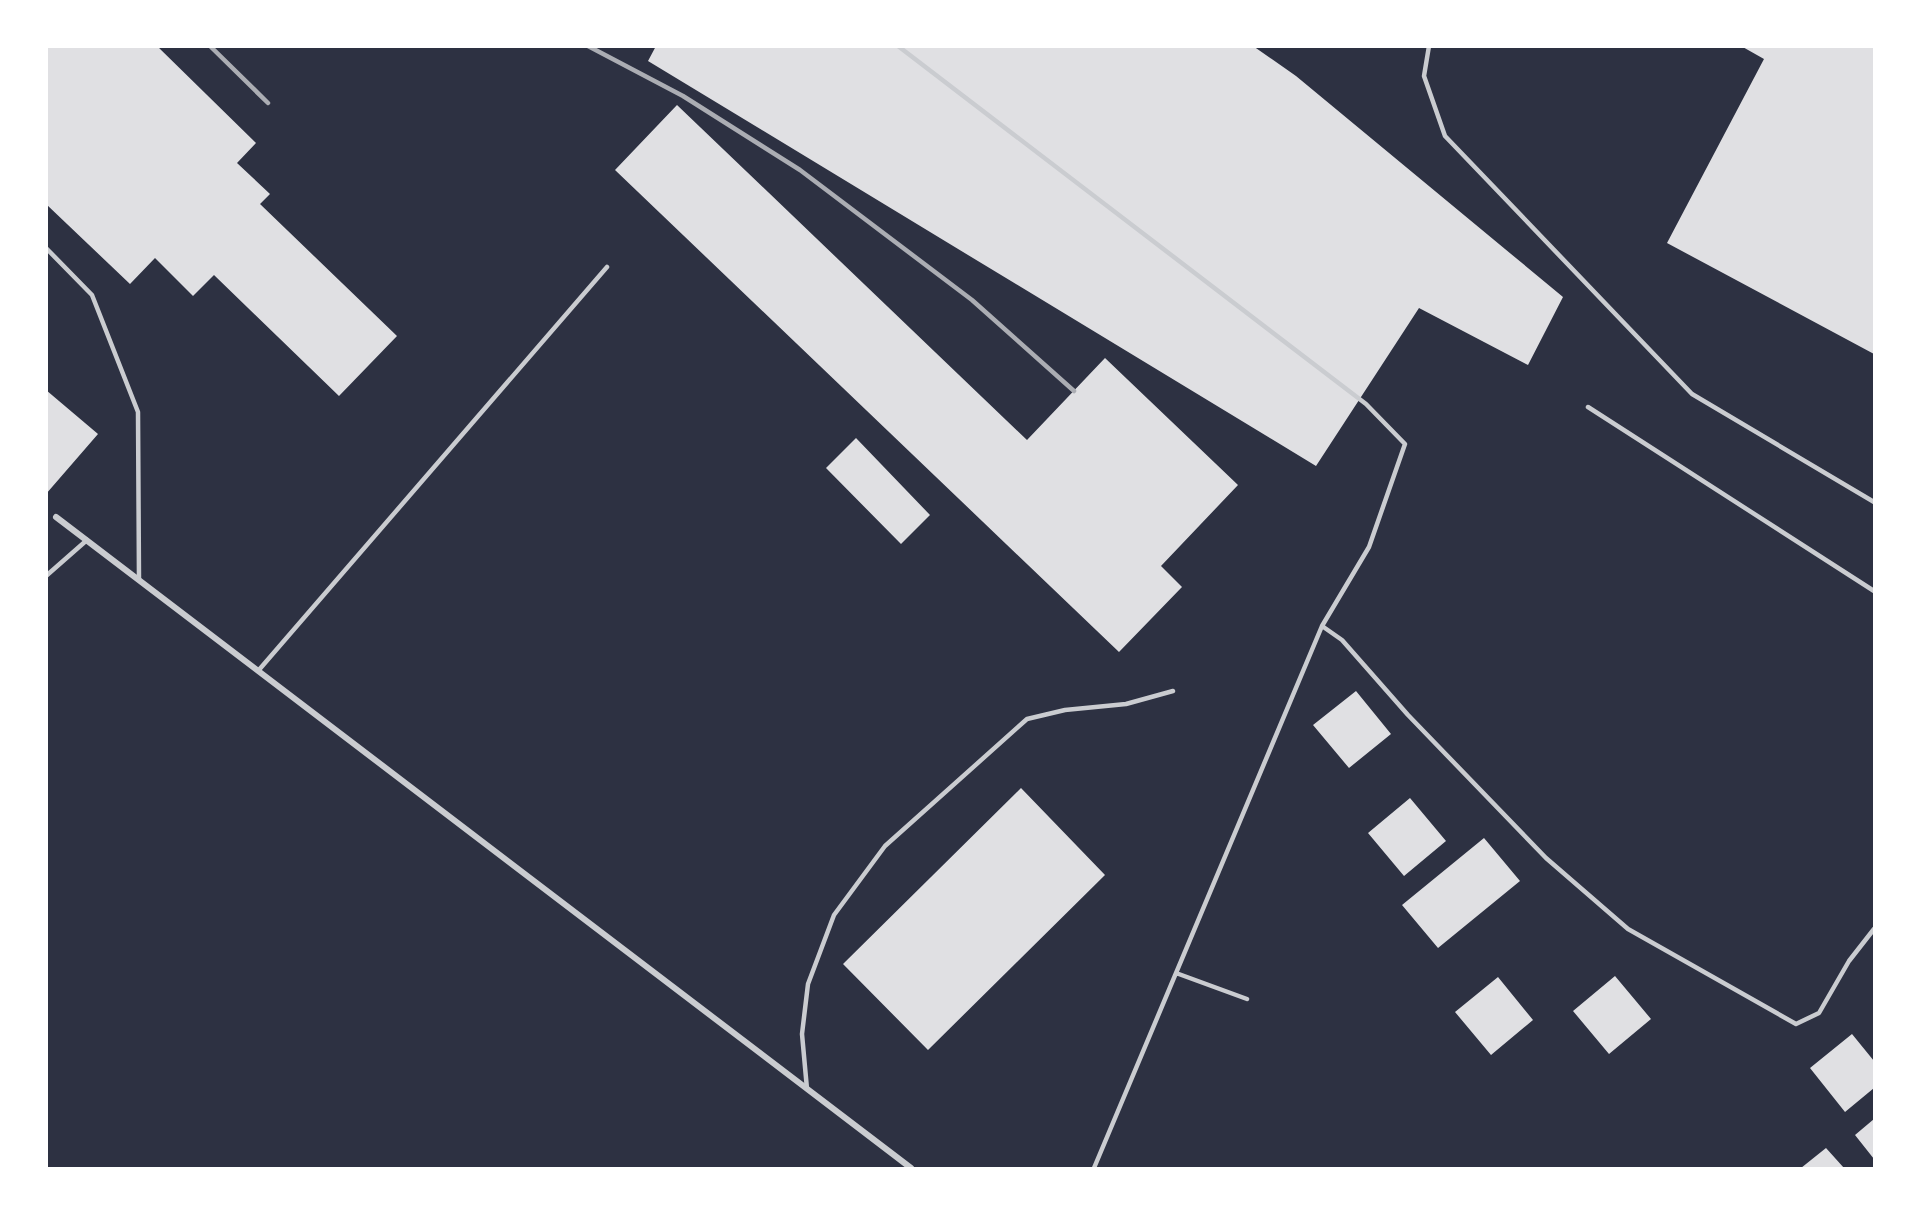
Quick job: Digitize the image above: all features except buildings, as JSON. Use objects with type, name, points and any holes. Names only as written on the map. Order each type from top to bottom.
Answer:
[{"type":"street","points":[[56,517],[911,1168]]},
{"type":"lane","points":[[898,46],[1366,404],[1406,444],[1368,547],[1322,626],[1094,1168]]},
{"type":"lane","points":[[1429,46],[1424,76],[1445,136],[1692,394],[1875,502]]},
{"type":"lane","points":[[46,248],[92,295],[138,412],[139,580]]},
{"type":"lane","points":[[258,671],[607,267]]},
{"type":"lane","points":[[1588,407],[1875,591]]},
{"type":"lane","points":[[46,576],[87,540]]},
{"type":"lane","points":[[1322,626],[1342,640],[1408,715],[1546,858],[1628,929],[1796,1024],[1819,1013],[1849,961],[1875,929]]},
{"type":"lane","points":[[807,1089],[802,1034],[808,984],[834,915],[885,846],[1028,719],[1065,710],[1126,704],[1173,691]]},
{"type":"lane","points":[[1176,973],[1247,999]]},
{"type":"railway","points":[[210,46],[268,103]]},
{"type":"railway","points":[[588,46],[683,96],[800,170],[972,300],[1074,391]]}]
